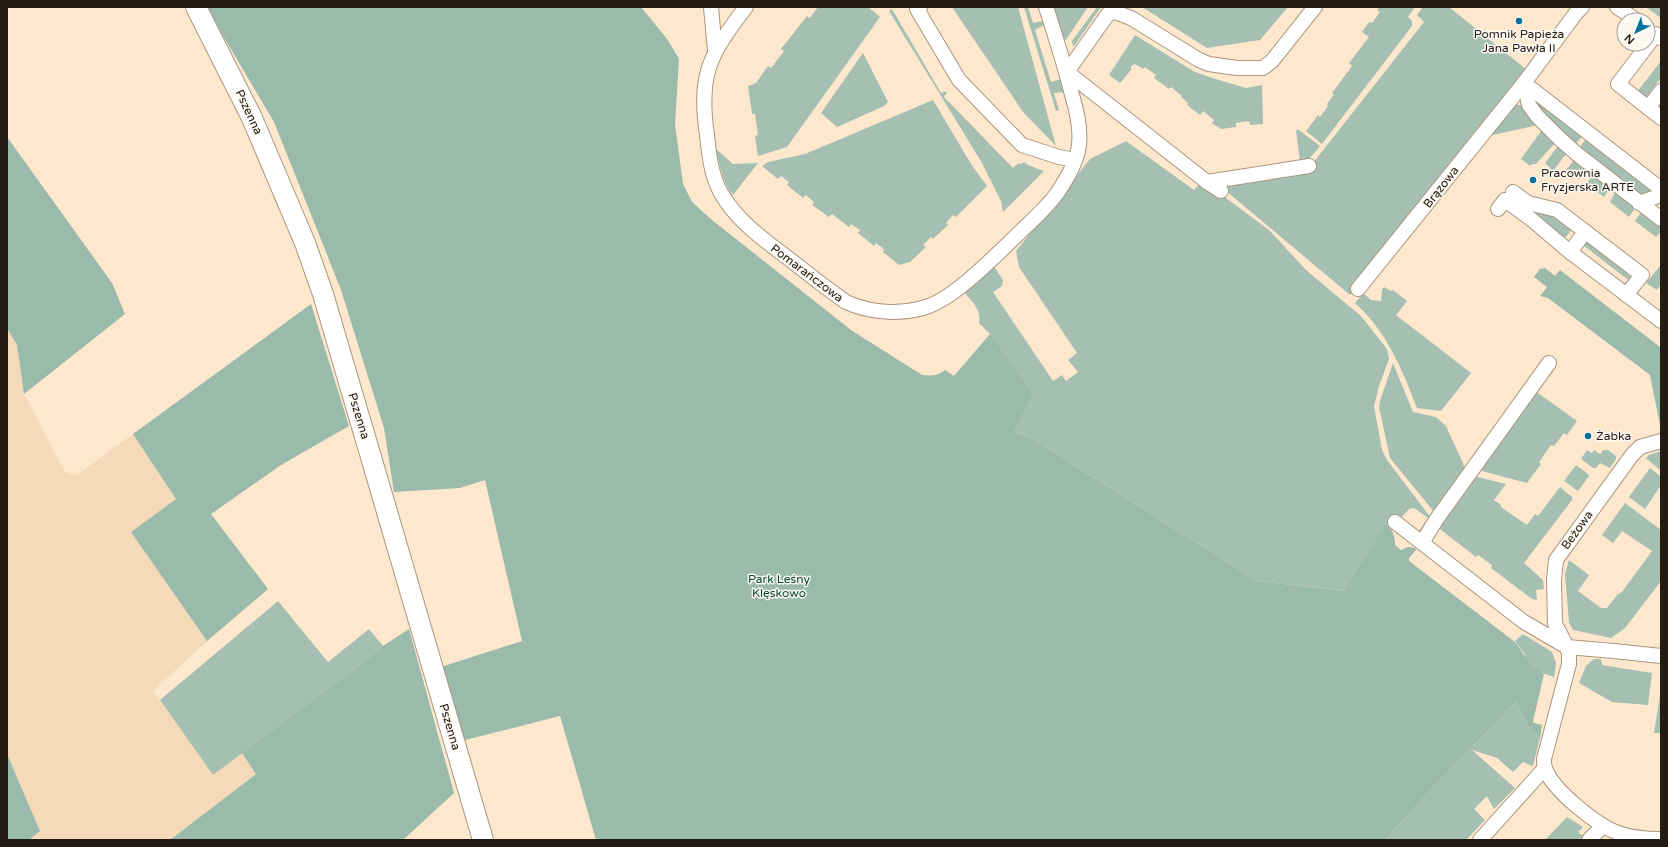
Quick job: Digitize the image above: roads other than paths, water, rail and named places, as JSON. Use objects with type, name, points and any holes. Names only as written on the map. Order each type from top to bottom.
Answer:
[{"type":"street","name":"Pszenna","points":[[196,7],[252,118],[305,243],[322,294],[374,467],[483,840]]},
{"type":"street","name":"Pomarańczowa","points":[[711,7],[715,51]]},
{"type":"street","name":"Pomarańczowa","points":[[746,7],[728,30],[715,51],[705,81],[703,100],[710,158],[714,177],[721,192],[730,208],[764,241],[846,302],[860,308],[873,311],[893,312],[926,307],[951,293],[991,259],[1048,204],[1067,177],[1075,160],[1079,145],[1080,125],[1067,72],[1046,7]]},
{"type":"street","points":[[920,7],[917,9],[959,80],[1022,144],[1059,157],[1075,160]]},
{"type":"street","points":[[1221,191],[1207,182],[1067,72],[1108,14],[1115,12],[1121,13],[1144,25],[1199,60],[1209,64],[1236,68],[1263,68],[1272,61],[1315,7]]},
{"type":"street","name":"Brązowa","points":[[1358,289],[1524,83],[1572,18],[1582,7]]},
{"type":"street","points":[[1642,52],[1618,84],[1661,118]]},
{"type":"street","points":[[1524,83],[1661,189]]},
{"type":"street","points":[[1524,83],[1525,94],[1529,105],[1537,116],[1577,154],[1661,219]]},
{"type":"street","points":[[1648,108],[1661,91]]},
{"type":"street","points":[[1207,182],[1309,166]]},
{"type":"street","points":[[1513,192],[1528,203],[1557,210],[1642,275],[1626,295]]},
{"type":"street","points":[[1639,202],[1661,195]]},
{"type":"street","points":[[1498,209],[1505,200],[1528,224],[1570,252],[1661,321]]},
{"type":"street","points":[[1570,252],[1585,232]]},
{"type":"street","points":[[1422,544],[1436,520],[1549,363]]},
{"type":"street","name":"Beżowa","points":[[1545,768],[1544,759],[1569,664],[1567,647],[1555,624],[1554,580],[1556,560],[1632,455],[1640,447],[1661,441]]},
{"type":"street","points":[[1395,522],[1524,622],[1567,647],[1614,650],[1661,656]]},
{"type":"street","points":[[1480,840],[1545,768],[1552,781],[1567,797],[1593,820],[1627,836],[1661,839]]},
{"type":"street","points":[[1589,840],[1603,826]]},
{"type":"place","name":"Pomnik Papieża Jana Pawła II","points":[[1519,21]]},
{"type":"place","name":"Pracownia Fryzjerska ARTE","points":[[1533,180]]},
{"type":"place","name":"Żabka","points":[[1588,436]]},
{"type":"park label","name":"Park Leśny Klęskowo","points":[[779,586]]}]
